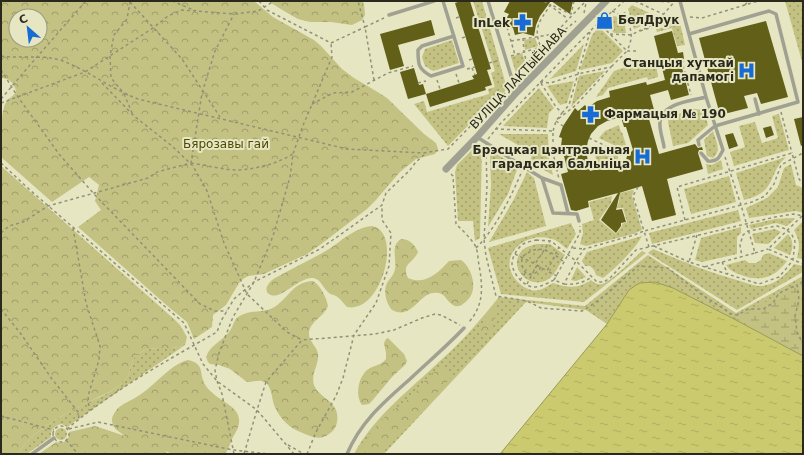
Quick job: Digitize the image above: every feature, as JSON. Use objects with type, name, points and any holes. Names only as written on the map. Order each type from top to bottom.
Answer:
[{"type":"street","name":"ВУЛІЦА ЛАКТЫЁНАВА","points":[[446,169],[516,93],[606,1]]},
{"type":"lane","points":[[389,15],[431,1]]},
{"type":"lane","points":[[443,1],[454,36],[463,66],[431,76],[423,72],[418,63],[418,50],[422,46],[454,36]]},
{"type":"lane","points":[[488,1],[504,58],[516,93]]},
{"type":"lane","points":[[680,1],[706,97],[723,150],[719,158],[714,161],[708,161],[701,153]]},
{"type":"lane","points":[[689,34],[769,11],[776,14],[798,102]]},
{"type":"lane","points":[[664,147],[660,123],[662,114],[670,107],[706,97]]},
{"type":"lane","points":[[755,99],[759,114]]},
{"type":"lane","points":[[699,145],[698,140],[715,126],[798,102],[803,103]]},
{"type":"lane","points":[[477,137],[524,168],[542,178],[561,185],[568,213]]},
{"type":"lane","points":[[542,178],[552,212],[555,214],[577,214],[580,221]]},
{"type":"lane","points":[[347,454],[357,434],[371,415],[464,328]]},
{"type":"lane","points":[[32,454],[54,438]]},
{"type":"path","points":[[1,100],[86,1]]},
{"type":"path","points":[[130,1],[182,59],[220,118]]},
{"type":"path","points":[[130,1],[127,19],[114,34],[110,56],[111,78],[123,93],[134,116]]},
{"type":"path","points":[[172,1],[197,11]]},
{"type":"path","points":[[258,1],[267,10],[331,43]]},
{"type":"path","points":[[1,103],[85,72],[153,28],[168,16],[182,10],[234,14],[258,11],[274,1]]},
{"type":"path","points":[[358,1],[365,27],[374,80]]},
{"type":"path","points":[[544,1],[568,19]]},
{"type":"path","points":[[550,5],[551,4],[571,14],[574,1]]},
{"type":"path","points":[[583,15],[586,1]]},
{"type":"path","points":[[624,1],[615,10],[609,12],[540,82],[495,129],[486,142],[487,186],[484,240],[486,256],[496,296],[527,301],[541,308],[582,311],[608,293],[638,266],[668,268],[701,294],[732,315],[738,315],[748,309],[764,309],[773,303],[779,293],[803,282]]},
{"type":"path","points":[[635,1],[663,14]]},
{"type":"path","points":[[649,1],[674,2]]},
{"type":"path","points":[[745,5],[748,1]]},
{"type":"path","points":[[640,31],[684,18],[702,18],[758,1]]},
{"type":"path","points":[[610,34],[631,35],[655,24],[674,2]]},
{"type":"path","points":[[550,5],[538,25],[537,36],[542,52],[562,32],[577,20]]},
{"type":"path","points":[[558,118],[576,105],[627,51],[632,41],[631,31],[625,13],[620,15],[612,11]]},
{"type":"path","points":[[191,163],[203,91],[215,51],[234,14]]},
{"type":"path","points":[[331,43],[389,15]]},
{"type":"path","points":[[499,19],[506,24],[515,54]]},
{"type":"path","points":[[598,23],[627,51],[639,51]]},
{"type":"path","points":[[561,185],[553,154],[553,131],[556,121],[569,105],[590,31]]},
{"type":"path","points":[[511,42],[524,38],[554,34]]},
{"type":"path","points":[[462,38],[466,37]]},
{"type":"path","points":[[524,38],[524,52],[527,64]]},
{"type":"path","points":[[234,454],[222,394],[215,370],[219,353],[234,317],[254,282],[273,236],[290,177],[293,154],[332,57],[331,43]]},
{"type":"path","points":[[489,63],[545,45]]},
{"type":"path","points":[[1,56],[49,58],[62,61],[123,93],[138,99],[347,148],[427,152],[448,149]]},
{"type":"path","points":[[692,101],[682,62],[696,59]]},
{"type":"path","points":[[312,104],[333,93],[352,92],[388,73],[416,65]]},
{"type":"path","points":[[540,82],[550,83],[611,67]]},
{"type":"path","points":[[472,68],[475,75]]},
{"type":"path","points":[[1,70],[18,97],[59,154],[94,194],[200,304],[215,310],[227,311]]},
{"type":"path","points":[[456,73],[459,84]]},
{"type":"path","points":[[436,78],[440,90]]},
{"type":"path","points":[[101,81],[134,116],[191,163],[207,191],[224,244],[247,294],[287,332],[302,340],[375,334],[394,330],[435,314],[452,320],[464,328],[475,314],[481,298],[482,283],[476,248],[469,236],[456,224],[453,176],[446,169]]},
{"type":"path","points":[[418,83],[426,81]]},
{"type":"path","points":[[540,82],[556,107],[562,113]]},
{"type":"path","points":[[780,108],[799,179],[803,184]]},
{"type":"path","points":[[556,121],[563,126]]},
{"type":"path","points":[[495,129],[553,131]]},
{"type":"path","points":[[589,138],[627,156]]},
{"type":"path","points":[[723,150],[755,253]]},
{"type":"path","points":[[307,454],[316,432],[336,396],[343,378],[354,335],[376,303],[389,266],[391,234],[382,220],[382,205],[386,193],[427,152]]},
{"type":"path","points":[[685,220],[677,187],[730,170],[792,153]]},
{"type":"path","points":[[573,248],[584,249],[752,202],[765,196],[774,184],[782,165],[803,153]]},
{"type":"path","points":[[1,233],[9,226],[23,222],[48,206],[148,178],[157,172],[191,163],[236,170],[259,168],[282,161],[293,154]]},
{"type":"path","points":[[1,162],[48,206],[184,323],[203,364],[217,381],[257,410],[294,454]]},
{"type":"path","points":[[476,248],[484,240],[511,197],[524,168]]},
{"type":"path","points":[[638,187],[633,196],[649,247]]},
{"type":"path","points":[[67,429],[90,410],[170,358],[217,332],[221,321],[234,299],[254,282],[320,249],[382,205]]},
{"type":"path","points":[[580,221],[580,233],[573,248],[569,254],[564,262],[554,280],[545,285],[534,287],[520,280],[512,264],[514,254],[523,244],[536,240],[550,241],[560,247],[569,254],[597,282],[604,282],[611,277],[636,250],[745,223],[794,214],[802,216]]},
{"type":"path","points":[[704,267],[768,249],[802,216]]},
{"type":"path","points":[[653,246],[689,262],[759,284],[779,277],[793,260],[795,241],[787,230],[777,226],[748,232],[743,236],[740,245],[742,257]]},
{"type":"path","points":[[72,227],[86,303],[100,346],[99,360],[88,396],[90,410]]},
{"type":"path","points":[[689,262],[697,235]]},
{"type":"path","points":[[527,284],[536,264],[550,241]]},
{"type":"path","points":[[547,271],[560,247]]},
{"type":"path","points":[[541,267],[538,272],[532,274],[526,272],[523,270],[521,265],[522,257],[528,252],[545,249],[564,262]]},
{"type":"path","points":[[564,284],[584,249]]},
{"type":"path","points":[[768,249],[803,264]]},
{"type":"path","points":[[514,254],[557,276]]},
{"type":"path","points":[[722,262],[729,275]]},
{"type":"path","points":[[520,280],[526,272]]},
{"type":"path","points":[[554,280],[564,284],[576,285],[592,277]]},
{"type":"path","points":[[797,285],[800,300],[795,316],[797,332],[803,344]]},
{"type":"path","points":[[378,295],[381,299]]},
{"type":"path","points":[[1,309],[78,412],[79,419]]},
{"type":"path","points":[[245,452],[266,382],[302,340]]},
{"type":"path","points":[[1,416],[54,430],[60,426],[67,429],[98,422],[256,454]]},
{"type":"path","points":[[66,440],[68,434],[67,429]]},
{"type":"path","points":[[54,430],[54,438],[60,442],[66,440]]},
{"type":"path","points":[[66,440],[78,454]]},
{"type":"path","points":[[287,445],[304,454]]},
{"type":"path","points":[[245,452],[269,454]]},
{"type":"green space","name":"Бярозавы гай","points":[[1,1],[254,1],[273,17],[314,40],[342,69],[387,98],[424,134],[436,143],[438,149],[435,154],[416,159],[400,172],[367,209],[307,254],[264,274],[248,276],[243,279],[226,305],[213,315],[212,327],[194,339],[187,322],[78,227],[101,210],[95,201],[99,185],[89,177],[52,202],[1,157],[1,128],[4,107],[7,100],[14,95],[16,91],[11,82],[1,78]]},
{"type":"green space","points":[[268,1],[362,1],[364,4],[365,15],[362,20],[352,25],[331,22],[310,22],[298,19]]},
{"type":"green space","points":[[473,1],[482,1],[506,89],[503,93],[498,95],[448,146],[414,104],[424,101],[427,112],[489,94],[488,89],[495,87],[491,73],[495,71]]},
{"type":"green space","points":[[785,1],[803,1],[803,65]]},
{"type":"green space","points":[[632,5],[656,16],[651,22],[634,29],[628,9]]},
{"type":"green space","points":[[614,16],[624,19],[626,33],[614,33],[606,24]]},
{"type":"green space","points":[[680,23],[685,45],[677,46],[672,28],[657,32],[656,29]]},
{"type":"green space","points":[[599,27],[623,51],[612,63],[580,70],[592,35]]},
{"type":"green space","points":[[535,38],[538,46],[525,50],[524,40]]},
{"type":"green space","points":[[452,40],[459,63],[433,71],[425,66],[422,57],[425,49]]},
{"type":"green space","points":[[584,44],[576,71],[550,79]]},
{"type":"green space","points":[[522,53],[526,64],[516,73],[511,57]]},
{"type":"green space","points":[[643,61],[645,67],[656,64],[658,77],[648,80],[647,77],[608,88],[603,95],[596,97],[614,71]]},
{"type":"green space","points":[[605,71],[571,107],[579,76]]},
{"type":"green space","points":[[574,81],[567,103],[560,105],[547,86]]},
{"type":"green space","points":[[539,88],[554,108],[549,113],[547,128],[503,126]]},
{"type":"green space","points":[[694,109],[704,110],[708,125],[688,143],[673,146],[668,122],[669,117]]},
{"type":"green space","points":[[779,114],[789,150],[734,166],[730,152],[745,147],[739,126],[755,122],[762,143],[778,138],[772,116]]},
{"type":"green space","points":[[619,125],[626,145],[622,149],[599,138],[605,131]]},
{"type":"green space","points":[[713,131],[718,149],[713,158],[707,156],[704,140]]},
{"type":"green space","points":[[499,134],[548,134],[549,159],[553,175],[529,162],[533,154]]},
{"type":"green space","points":[[476,146],[482,147],[480,238],[475,241],[473,221],[458,221],[455,172],[457,165]]},
{"type":"green space","points":[[596,146],[618,156],[618,162],[606,165],[605,162],[597,164],[595,155]]},
{"type":"green space","points":[[490,150],[518,167],[508,194],[488,227],[491,186]]},
{"type":"green space","points":[[786,157],[780,163],[767,187],[755,197],[744,200],[736,173]]},
{"type":"green space","points":[[721,160],[723,169],[708,174],[706,164],[712,165]]},
{"type":"green space","points":[[791,164],[796,185],[803,188],[803,213],[796,211],[749,218],[746,208],[767,198],[778,187],[784,168]]},
{"type":"green space","points":[[1,166],[174,319],[180,325],[187,337],[185,345],[180,347],[148,349],[138,354],[132,361],[127,378],[116,388],[71,411],[41,429],[24,445],[18,454],[1,454]]},
{"type":"green space","points":[[527,172],[534,178],[546,226],[489,242],[514,199]]},
{"type":"green space","points":[[729,176],[736,202],[691,214],[684,189]]},
{"type":"green space","points":[[633,190],[632,196],[642,230],[633,234],[586,246],[580,244],[583,233],[582,224],[594,220],[589,202],[612,196],[611,203],[599,220],[616,234],[622,224],[627,222],[623,208],[616,208],[619,202],[620,193]]},
{"type":"green space","points":[[738,210],[741,221],[652,244],[649,233]]},
{"type":"green space","points":[[775,219],[795,219],[787,226],[776,223],[751,229],[749,225]]},
{"type":"green space","points":[[803,221],[803,259],[797,258],[799,244],[794,230]]},
{"type":"green space","points":[[571,223],[576,234],[567,249],[554,240],[541,237],[522,243],[515,249],[511,257],[510,266],[512,275],[520,284],[529,289],[536,290],[543,289],[553,283],[572,287],[582,285],[591,280],[596,284],[602,284],[617,275],[642,251],[646,253],[584,302],[501,294],[488,248]]},
{"type":"green space","points":[[372,226],[381,231],[386,242],[387,256],[384,271],[378,286],[370,298],[359,306],[347,307],[335,295],[329,293],[318,280],[313,278],[301,281],[283,293],[277,295],[272,295],[267,292],[267,286],[275,278],[324,252],[353,233],[365,227]]},
{"type":"green space","points":[[741,227],[741,233],[737,237],[737,254],[702,262],[695,260],[701,238]]},
{"type":"green space","points":[[775,229],[781,232],[768,244],[755,243],[752,234]]},
{"type":"green space","points":[[788,234],[792,244],[790,255],[774,248]]},
{"type":"green space","points":[[642,236],[613,270],[603,278],[596,275],[590,266],[585,266],[582,261],[587,252]]},
{"type":"green space","points":[[401,239],[412,243],[418,252],[407,266],[406,273],[408,278],[414,280],[426,279],[431,277],[449,261],[461,260],[467,266],[473,279],[472,293],[467,301],[462,305],[456,306],[450,303],[442,294],[434,293],[428,295],[406,311],[400,312],[392,310],[387,300],[385,290],[387,283],[393,275],[395,265],[395,249],[396,245]]},
{"type":"green space","points":[[537,244],[550,244],[565,255],[553,275],[545,281],[537,282],[529,281],[523,276],[518,270],[517,262],[519,255],[525,248]]},
{"type":"green space","points":[[653,249],[705,270],[758,286],[769,285],[779,280],[794,264],[803,266],[803,272],[737,310],[648,253]]},
{"type":"green space","points":[[769,253],[787,261],[774,274],[763,278],[751,278],[744,276],[732,271],[726,265],[745,260],[749,263],[756,263],[761,260],[763,255]]},
{"type":"green space","points":[[648,255],[736,313],[803,276],[803,356],[673,288],[655,282],[641,283],[629,290],[607,324],[586,310],[526,302],[384,454],[354,454],[362,440],[383,415],[457,345],[479,322],[499,297],[585,306]]},
{"type":"green space","points":[[577,267],[586,277],[576,281],[571,280]]},
{"type":"green space","points":[[313,281],[323,292],[328,306],[314,322],[309,333],[310,339],[318,354],[313,381],[320,394],[336,409],[337,415],[336,426],[332,432],[317,438],[290,427],[284,421],[275,407],[270,388],[266,383],[262,381],[247,382],[230,369],[219,365],[210,364],[206,357],[210,349],[229,332],[237,318],[248,313],[265,311],[272,308],[281,302],[296,287],[306,282]]},
{"type":"green space","points":[[803,282],[803,305],[800,317],[803,330],[803,356],[734,319]]},
{"type":"green space","points":[[495,306],[498,307],[499,310],[492,330],[486,333],[482,331],[482,324]]},
{"type":"green space","points":[[388,338],[404,354],[407,361],[369,404],[362,405],[358,392],[361,378],[367,370],[382,363],[386,359],[384,343]]},
{"type":"green space","points":[[185,345],[67,427],[62,424],[55,427],[51,432],[51,437],[27,454],[18,454],[24,445],[41,429],[71,411],[116,388],[127,378],[132,361],[138,354],[148,349],[175,348]]},
{"type":"green space","points":[[188,360],[197,364],[201,370],[206,386],[237,412],[239,419],[238,427],[225,454],[173,454],[165,451],[168,454],[39,454],[56,442],[66,441],[69,437],[69,432],[95,426],[125,436],[113,426],[112,423],[112,417],[117,409],[144,392],[175,366]]},
{"type":"green space","points":[[440,369],[449,370],[452,375],[451,378],[379,454],[359,454],[365,442],[377,425],[392,411],[410,398],[428,377]]},
{"type":"green space","points":[[59,428],[63,428],[67,434],[63,440],[59,440],[55,436],[55,432]]},
{"type":"water","points":[[655,282],[673,288],[803,356],[803,454],[500,454],[607,324],[629,290],[640,283]]},
{"type":"building","points":[[470,1],[491,69],[487,70],[492,85],[485,87],[486,90],[430,107],[426,94],[474,79],[472,76],[477,74],[455,3]]},
{"type":"building","points":[[510,1],[551,1],[540,16],[536,25],[534,36],[523,33],[515,35],[513,28],[508,25],[510,22],[506,19],[509,14],[504,12]]},
{"type":"building","points":[[551,1],[573,1],[570,14]]},
{"type":"building","points":[[431,20],[435,35],[398,45],[404,66],[390,70],[380,34]]},
{"type":"building","name":"Станцыя хуткай дапамогі","points":[[766,21],[788,97],[761,104],[757,93],[744,96],[748,108],[720,115],[699,38]]},
{"type":"building","name":"Брэсцкая цэнтральная гарадская бальніца","points":[[672,31],[678,53],[683,52],[684,59],[680,60],[689,95],[671,100],[668,90],[650,95],[656,117],[649,119],[659,154],[695,144],[698,148],[702,147],[703,150],[699,150],[698,153],[703,169],[667,179],[676,215],[652,221],[642,186],[619,193],[616,210],[622,209],[626,222],[621,223],[621,226],[616,233],[601,220],[618,193],[588,201],[589,207],[576,211],[571,210],[561,174],[568,172],[564,156],[565,146],[561,146],[562,138],[559,137],[563,126],[575,108],[578,111],[585,105],[587,108],[597,101],[610,97],[609,91],[646,82],[647,85],[665,80],[654,36]],"holes":[[[621,117],[624,127],[626,127],[633,150],[627,156],[625,164],[602,170],[601,168],[590,171],[586,151],[591,134],[598,126],[607,121]]]},
{"type":"building","points":[[414,68],[419,85],[423,84],[426,94],[408,99],[400,72]]},
{"type":"building","points":[[803,117],[803,145],[801,146],[794,119]]},
{"type":"building","points":[[771,126],[774,135],[766,138],[763,128]]},
{"type":"building","points":[[733,133],[738,146],[729,149],[725,135]]},
{"type":"place","name":"БелДрук","points":[[605,20]]},
{"type":"place","name":"InLek","points":[[523,23]]},
{"type":"place","name":"Станцыя хуткай дапамогі","points":[[747,70]]},
{"type":"place","name":"Фармацыя № 190","points":[[591,114]]},
{"type":"place","name":"Брэсцкая цэнтральная гарадская бальніца","points":[[643,157]]}]
